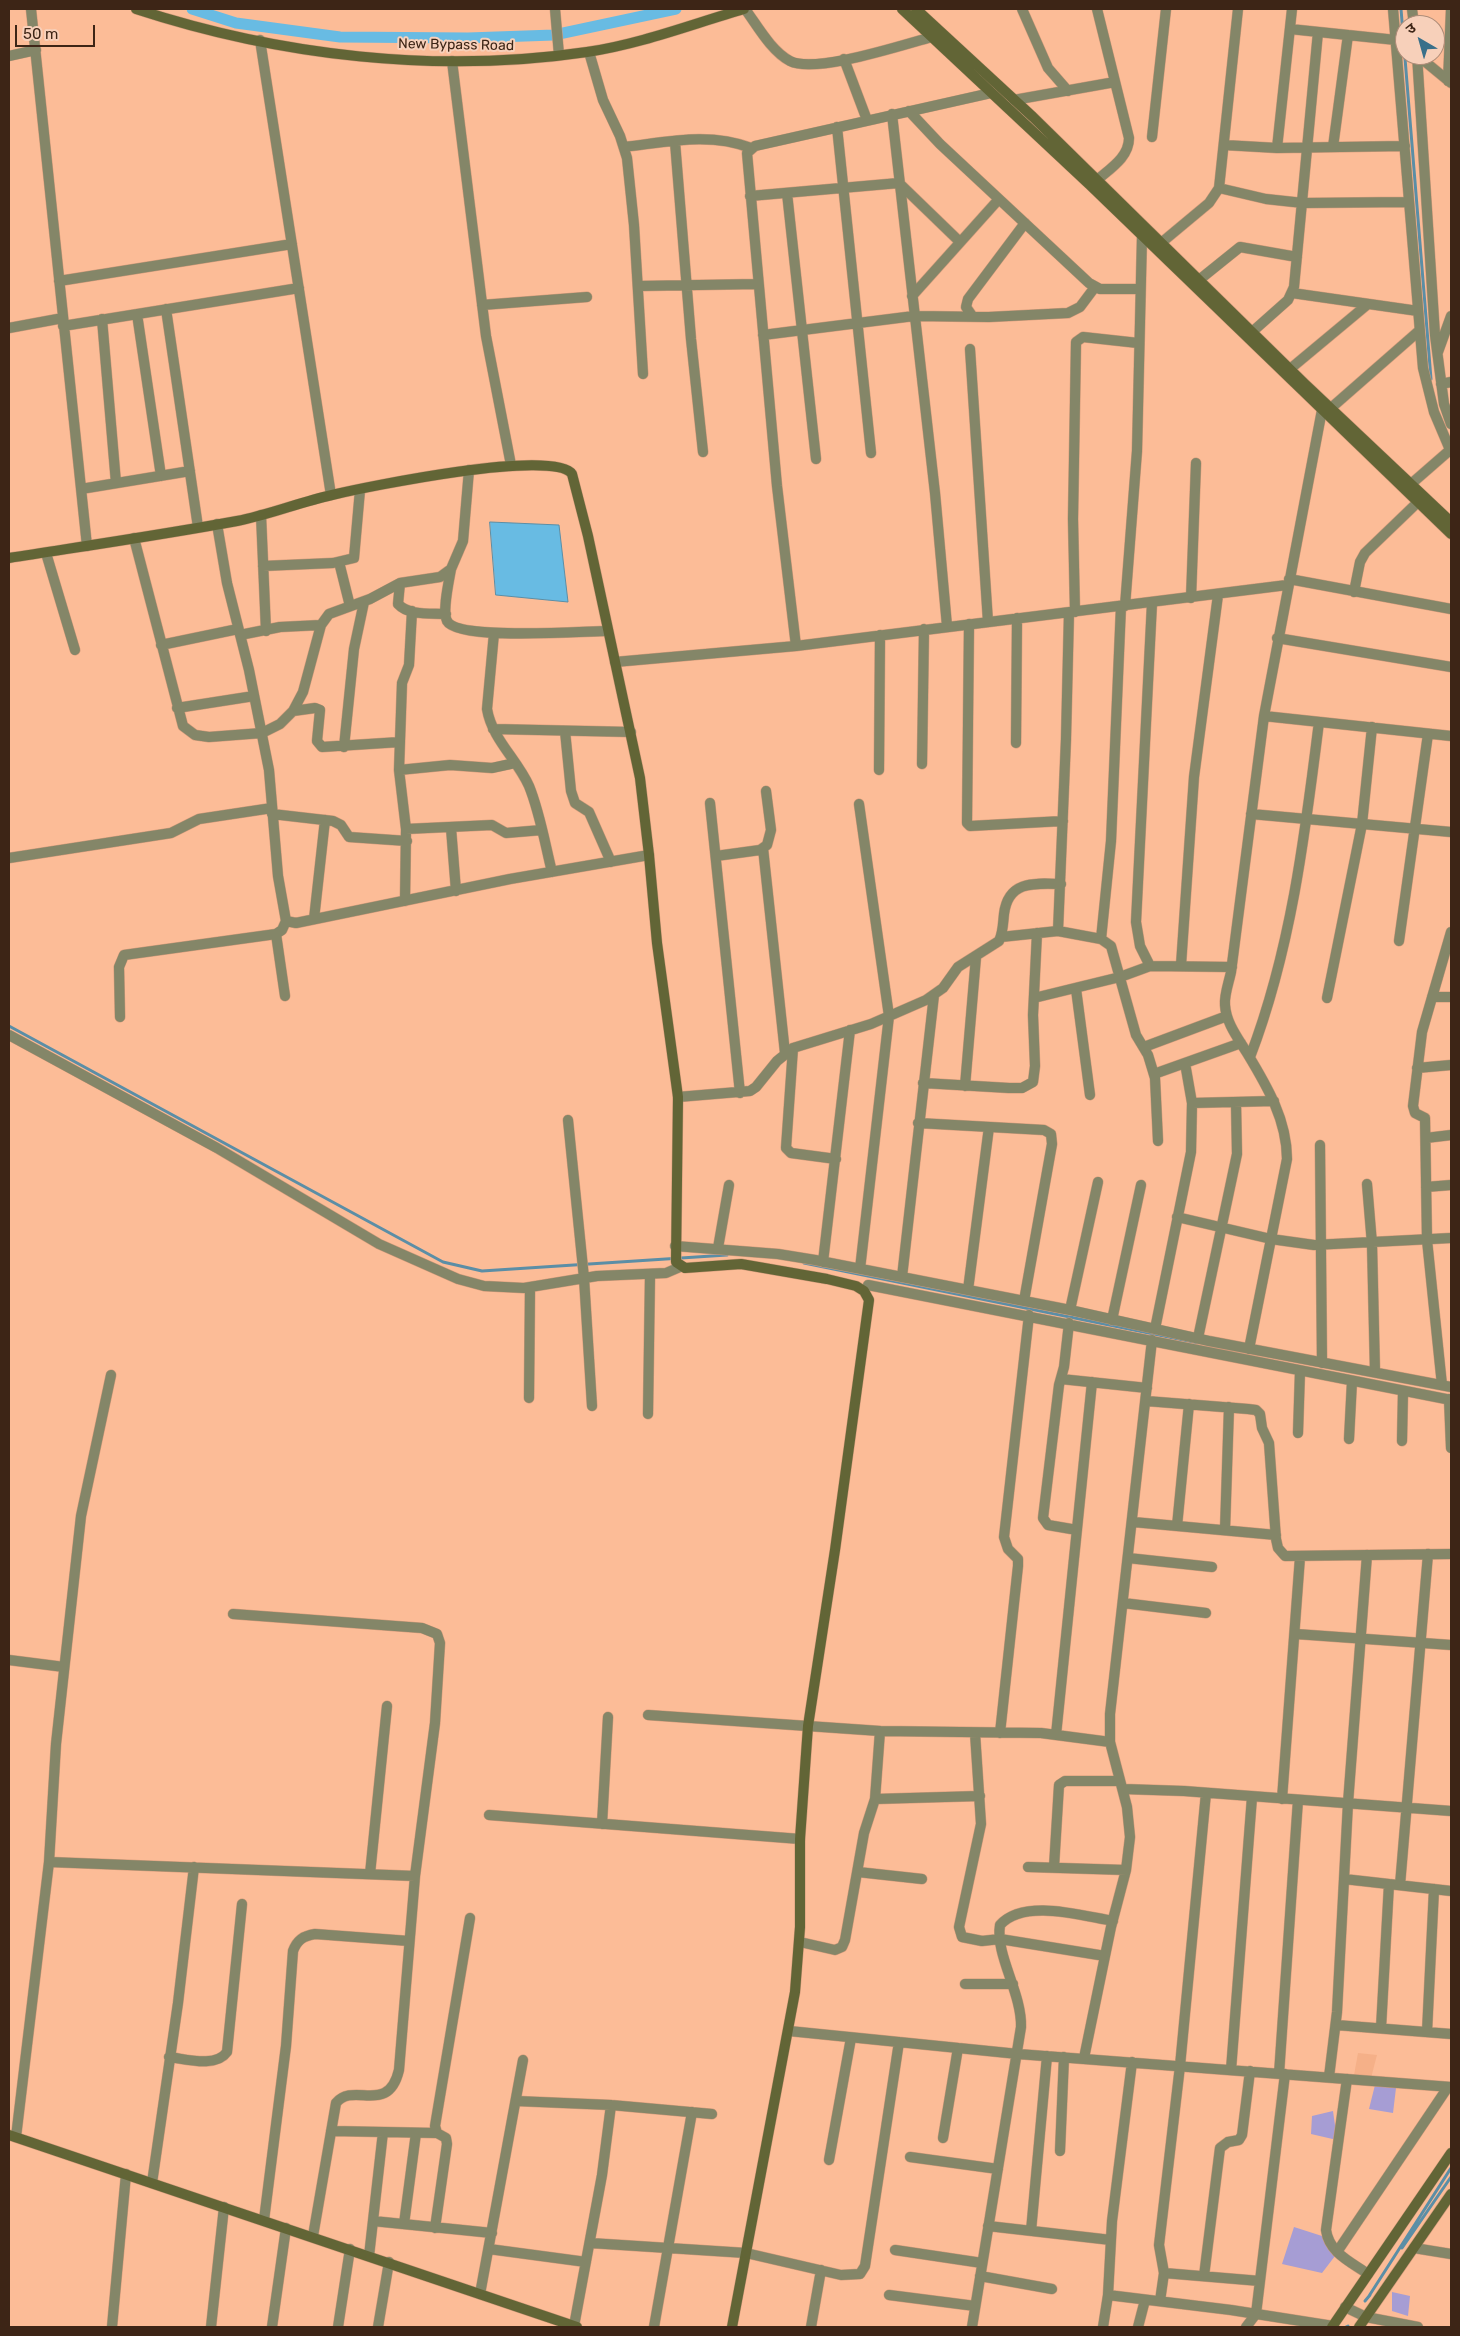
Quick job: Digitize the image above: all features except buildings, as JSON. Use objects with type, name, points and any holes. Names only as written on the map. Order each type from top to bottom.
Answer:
[{"type":"street","points":[[31,9],[88,546]]},
{"type":"street","name":"New Bypass Road","points":[[136,9],[194,27],[260,40],[333,53],[422,61],[517,60],[589,52],[653,38],[744,9]]},
{"type":"street","points":[[555,9],[559,55]]},
{"type":"street","points":[[744,9],[770,42],[791,62],[815,65],[932,38]]},
{"type":"street","points":[[902,9],[1327,409],[1451,522]]},
{"type":"street","points":[[916,9],[1014,100],[1290,369],[1451,534]]},
{"type":"street","points":[[1022,9],[1048,68],[1068,90]]},
{"type":"street","points":[[1097,9],[1129,138],[1129,148],[1126,154],[1097,180]]},
{"type":"street","points":[[1152,137],[1166,9]]},
{"type":"street","points":[[1161,243],[1198,214],[1209,203],[1219,188],[1238,9]]},
{"type":"street","points":[[1277,148],[1292,9]]},
{"type":"street","points":[[1393,9],[1395,30]]},
{"type":"street","points":[[1450,82],[1451,9]]},
{"type":"street","points":[[1290,29],[1395,40]]},
{"type":"street","points":[[1252,332],[1288,300],[1292,293],[1303,203],[1318,32]]},
{"type":"street","points":[[1333,147],[1348,35]]},
{"type":"street","points":[[260,40],[331,495]]},
{"type":"street","points":[[9,56],[36,50]]},
{"type":"street","points":[[589,52],[603,100],[624,147],[630,175],[643,374]]},
{"type":"street","points":[[844,59],[867,120]]},
{"type":"street","points":[[452,61],[482,305],[495,388],[511,465]]},
{"type":"street","points":[[1398,65],[1423,368],[1434,412],[1451,451],[1411,484]]},
{"type":"street","points":[[1418,65],[1437,355],[1446,383],[1451,424]]},
{"type":"street","points":[[1429,65],[1450,82]]},
{"type":"street","points":[[1014,100],[1115,82]]},
{"type":"street","points":[[624,147],[720,139],[751,148],[992,92]]},
{"type":"street","points":[[909,110],[940,144],[1095,287],[1140,289]]},
{"type":"street","points":[[892,114],[935,493],[947,626]]},
{"type":"street","points":[[836,127],[859,322],[871,453]]},
{"type":"street","points":[[675,142],[703,452]]},
{"type":"street","points":[[1224,145],[1277,148],[1405,146]]},
{"type":"street","points":[[751,148],[746,159],[777,486],[796,646]]},
{"type":"street","points":[[750,196],[899,184],[960,242]]},
{"type":"street","points":[[1219,188],[1266,199],[1303,203],[1410,202]]},
{"type":"street","points":[[787,193],[816,459]]},
{"type":"street","points":[[912,296],[999,199]]},
{"type":"street","points":[[972,317],[966,307],[968,299],[1025,223]]},
{"type":"street","points":[[1100,940],[1111,841],[1123,606],[1137,451],[1138,343],[1142,236]]},
{"type":"street","points":[[59,281],[292,244]]},
{"type":"street","points":[[1199,280],[1240,247],[1297,257]]},
{"type":"street","points":[[638,286],[758,284]]},
{"type":"street","points":[[762,335],[914,316],[972,317],[1068,313],[1080,307],[1095,287]]},
{"type":"street","points":[[9,328],[102,320],[299,288]]},
{"type":"street","points":[[1292,293],[1418,312]]},
{"type":"street","points":[[482,305],[587,297]]},
{"type":"street","points":[[1290,369],[1368,304]]},
{"type":"street","points":[[166,309],[198,527]]},
{"type":"street","points":[[137,314],[160,476]]},
{"type":"street","points":[[1437,355],[1451,316]]},
{"type":"street","points":[[102,320],[116,484]]},
{"type":"street","points":[[1250,1349],[1287,1159],[1285,1136],[1274,1101],[1226,1016],[1224,1002],[1232,966],[1264,716],[1277,638],[1327,409],[1420,330]]},
{"type":"street","points":[[1058,931],[1072,612],[1076,342],[1083,337],[1138,343]]},
{"type":"street","points":[[970,349],[988,622]]},
{"type":"street","points":[[1191,598],[1196,463]]},
{"type":"street","points":[[9,558],[217,524],[261,515],[331,495],[469,470],[511,465],[564,467],[572,474],[588,536],[640,778],[650,855],[657,943],[678,1097],[675,1248],[678,1264]]},
{"type":"street","points":[[469,470],[463,541],[451,568],[446,614],[450,625],[457,630],[494,633],[608,631]]},
{"type":"street","points":[[81,489],[190,471]]},
{"type":"street","points":[[263,566],[350,560],[356,553],[360,490]]},
{"type":"street","points":[[1354,592],[1360,562],[1365,553],[1418,502]]},
{"type":"street","points":[[261,515],[266,631]]},
{"type":"street","points":[[120,1017],[119,968],[124,955],[276,934],[282,930],[286,921],[278,876],[269,770],[217,524]]},
{"type":"street","points":[[134,538],[183,726],[195,735],[210,737],[262,733],[274,729],[292,711],[303,692],[321,625],[329,614],[364,602],[400,583],[440,577],[451,568]]},
{"type":"street","points":[[46,553],[75,650]]},
{"type":"street","points":[[339,562],[350,606]]},
{"type":"street","points":[[615,662],[796,646],[947,626],[1218,595],[1288,582],[1451,609]]},
{"type":"street","points":[[400,583],[398,604],[412,611],[446,614]]},
{"type":"street","points":[[1181,965],[1194,777],[1218,595]]},
{"type":"street","points":[[344,747],[354,649],[364,602]]},
{"type":"street","points":[[1150,966],[1140,946],[1136,922],[1152,603]]},
{"type":"street","points":[[405,901],[407,841],[399,770],[402,682],[409,665],[412,611]]},
{"type":"street","points":[[1016,744],[1017,618]]},
{"type":"street","points":[[969,624],[967,823],[976,827],[1063,821]]},
{"type":"street","points":[[161,645],[239,632],[266,631],[289,626],[321,625]]},
{"type":"street","points":[[922,764],[924,629]]},
{"type":"street","points":[[494,633],[487,709],[493,729],[528,785],[542,830],[552,872]]},
{"type":"street","points":[[879,770],[880,635]]},
{"type":"street","points":[[1277,638],[1451,667]]},
{"type":"street","points":[[177,708],[254,696]]},
{"type":"street","points":[[292,711],[318,708],[320,710],[318,745],[331,748],[400,742]]},
{"type":"street","points":[[1264,716],[1451,736]]},
{"type":"street","points":[[1250,1057],[1262,1026],[1287,928],[1307,819],[1319,722]]},
{"type":"street","points":[[1328,998],[1362,824],[1372,727]]},
{"type":"street","points":[[493,729],[631,732]]},
{"type":"street","points":[[565,732],[571,791],[575,803],[589,812],[611,862]]},
{"type":"street","points":[[1399,941],[1428,734]]},
{"type":"street","points":[[399,770],[450,765],[492,768],[514,763]]},
{"type":"street","points":[[716,856],[763,848],[767,845],[771,835],[766,792]]},
{"type":"street","points":[[710,803],[740,1093]]},
{"type":"street","points":[[859,804],[889,1016],[860,1269]]},
{"type":"street","points":[[9,858],[171,833],[199,819],[272,811],[337,822],[349,837],[407,841]]},
{"type":"street","points":[[1251,814],[1451,832]]},
{"type":"street","points":[[314,920],[325,820]]},
{"type":"street","points":[[406,829],[492,825],[506,833],[542,830]]},
{"type":"street","points":[[451,828],[456,891]]},
{"type":"street","points":[[763,848],[789,1051],[786,1148],[791,1153],[836,1159]]},
{"type":"street","points":[[286,921],[296,923],[314,920],[552,872],[650,855]]},
{"type":"street","points":[[678,1097],[740,1093],[756,1087],[789,1051],[889,1016],[934,995],[948,983],[958,967],[994,946],[1001,937],[1006,902],[1015,890],[1037,883],[1061,884]]},
{"type":"street","points":[[1001,937],[1058,931],[1100,940],[1111,946],[1136,1035],[1144,1047],[1154,1074],[1157,1092],[1158,1141]]},
{"type":"street","points":[[9,1035],[217,1148],[379,1244],[458,1278],[484,1286],[530,1287],[584,1275],[650,1275],[666,1273],[678,1264],[741,1264],[856,1286],[869,1281],[902,1277],[1070,1310],[1250,1349],[1447,1386],[1427,1240],[1425,1118],[1414,1110],[1422,1032],[1432,997],[1449,951],[1451,932]]},
{"type":"street","points":[[923,1083],[1022,1088],[1033,1082],[1035,1066],[1034,998],[1037,933]]},
{"type":"street","points":[[276,934],[284,996]]},
{"type":"street","points":[[965,1086],[976,957]]},
{"type":"street","points":[[1034,998],[1120,977],[1150,966],[1232,966]]},
{"type":"street","points":[[1076,989],[1090,1095]]},
{"type":"street","points":[[902,1277],[934,995]]},
{"type":"street","points":[[1432,997],[1451,997]]},
{"type":"street","points":[[1144,1047],[1226,1016]]},
{"type":"street","points":[[823,1262],[850,1030]]},
{"type":"street","points":[[1154,1074],[1241,1043]]},
{"type":"street","points":[[1155,1329],[1191,1152],[1192,1104],[1185,1063]]},
{"type":"street","points":[[1417,1068],[1451,1065]]},
{"type":"street","points":[[1192,1104],[1274,1101]]},
{"type":"street","points":[[1198,1338],[1237,1154],[1236,1102]]},
{"type":"street","points":[[568,1120],[584,1275],[592,1406]]},
{"type":"street","points":[[918,1123],[1048,1131],[1052,1138],[1024,1301]]},
{"type":"street","points":[[968,1290],[990,1127]]},
{"type":"street","points":[[1426,1138],[1451,1135]]},
{"type":"street","points":[[1320,1145],[1322,1363]]},
{"type":"street","points":[[1070,1310],[1098,1182]]},
{"type":"street","points":[[1367,1184],[1372,1244],[1375,1372]]},
{"type":"street","points":[[718,1248],[729,1185]]},
{"type":"street","points":[[1112,1320],[1141,1185]]},
{"type":"street","points":[[1426,1187],[1451,1185]]},
{"type":"street","points":[[1177,1217],[1271,1239],[1321,1246],[1451,1238]]},
{"type":"street","points":[[675,1248],[718,1248],[778,1254],[860,1269],[869,1281],[868,1314],[808,1726],[800,1839],[800,1942],[796,1992],[732,2327]]},
{"type":"street","points":[[648,1414],[650,1275]]},
{"type":"street","points":[[869,1281],[1300,1371],[1450,1400],[1451,1448]]},
{"type":"street","points":[[529,1398],[530,1287]]},
{"type":"street","points":[[1000,1733],[1018,1566],[1018,1558],[1008,1549],[1004,1537],[1028,1315]]},
{"type":"street","points":[[1069,1323],[1043,1518],[1048,1525],[1077,1530]]},
{"type":"street","points":[[1084,2058],[1105,1956],[1126,1870],[1130,1837],[1127,1807],[1110,1742],[1110,1714],[1152,1340]]},
{"type":"street","points":[[1298,1433],[1300,1371]]},
{"type":"street","points":[[111,1375],[81,1516],[64,1667],[50,1820],[49,1862],[12,2136],[313,2236],[575,2327],[602,2174],[611,2105]]},
{"type":"street","points":[[1061,1379],[1147,1388]]},
{"type":"street","points":[[1349,1439],[1352,1381]]},
{"type":"street","points":[[1056,1735],[1092,1382]]},
{"type":"street","points":[[1402,1442],[1403,1391]]},
{"type":"street","points":[[1146,1401],[1256,1410],[1260,1414],[1262,1428],[1269,1443],[1276,1535],[1281,1554],[1300,1557],[1451,1554]]},
{"type":"street","points":[[1177,1526],[1189,1404]]},
{"type":"street","points":[[1225,1530],[1229,1407]]},
{"type":"street","points":[[1132,1522],[1276,1535]]},
{"type":"street","points":[[1400,1886],[1422,1643],[1428,1554]]},
{"type":"street","points":[[1329,2078],[1336,2024],[1348,1803],[1367,1555]]},
{"type":"street","points":[[1282,1799],[1296,1634],[1300,1557]]},
{"type":"street","points":[[1128,1558],[1212,1567]]},
{"type":"street","points":[[1123,1603],[1206,1613]]},
{"type":"street","points":[[233,1614],[422,1628],[437,1634],[440,1656],[435,1723],[414,1876],[396,2081],[388,2092],[351,2096],[338,2100],[336,2103],[313,2236]]},
{"type":"street","points":[[1296,1634],[1451,1645]]},
{"type":"street","points":[[9,1660],[64,1667]]},
{"type":"street","points":[[370,1874],[387,1706]]},
{"type":"street","points":[[648,1715],[880,1731],[1056,1735],[1110,1742]]},
{"type":"street","points":[[602,1824],[608,1717]]},
{"type":"street","points":[[800,1942],[835,1950],[842,1946],[858,1872],[864,1833],[875,1799],[880,1731]]},
{"type":"street","points":[[975,1733],[981,1824],[959,1927],[962,1937],[982,1942],[1000,1939],[1105,1956]]},
{"type":"street","points":[[1054,1867],[1059,1785],[1065,1781],[1451,1811]]},
{"type":"street","points":[[1160,2301],[1164,2273],[1159,2245],[1180,2066],[1206,1793]]},
{"type":"street","points":[[875,1799],[980,1796]]},
{"type":"street","points":[[1231,2070],[1252,1796]]},
{"type":"street","points":[[1246,2327],[1256,2314],[1282,2074],[1298,1800]]},
{"type":"street","points":[[489,1815],[800,1839]]},
{"type":"street","points":[[49,1862],[414,1876]]},
{"type":"street","points":[[1028,1866],[1126,1870]]},
{"type":"street","points":[[152,2182],[194,1867]]},
{"type":"street","points":[[858,1872],[922,1879]]},
{"type":"street","points":[[1344,1879],[1451,1891]]},
{"type":"street","points":[[1381,2028],[1389,1884]]},
{"type":"street","points":[[1427,2032],[1434,1889]]},
{"type":"street","points":[[170,2056],[215,2061],[223,2058],[227,2052],[242,1904]]},
{"type":"street","points":[[972,2327],[1018,2054],[1020,2011],[1000,1939],[1000,1925],[1015,1914],[1025,1911],[1043,1911],[1113,1921]]},
{"type":"street","points":[[437,2133],[436,2126],[470,1918]]},
{"type":"street","points":[[264,2220],[286,2046],[293,1951],[296,1944],[306,1936],[315,1934],[409,1941]]},
{"type":"street","points":[[966,1984],[1013,1984]]},
{"type":"street","points":[[1336,2024],[1451,2034]]},
{"type":"street","points":[[789,2031],[1018,2054],[1450,2087],[1337,2252]]},
{"type":"street","points":[[829,2160],[851,2038]]},
{"type":"street","points":[[590,2243],[746,2253],[854,2276],[863,2271],[898,2042]]},
{"type":"street","points":[[943,2138],[958,2048]]},
{"type":"street","points":[[1031,2231],[1046,2056]]},
{"type":"street","points":[[1060,2151],[1064,2057]]},
{"type":"street","points":[[480,2294],[523,2060]]},
{"type":"street","points":[[1103,2327],[1108,2296],[1111,2240],[1132,2062]]},
{"type":"street","points":[[1204,2276],[1220,2148],[1228,2142],[1239,2140],[1242,2135],[1250,2071]]},
{"type":"street","points":[[1347,2079],[1326,2230],[1328,2241],[1337,2252],[1368,2274]]},
{"type":"street","points":[[516,2101],[611,2105],[712,2114]]},
{"type":"street","points":[[654,2327],[692,2112]]},
{"type":"street","points":[[331,2132],[437,2133],[446,2138],[447,2144],[435,2228]]},
{"type":"street","points":[[369,2256],[383,2132]]},
{"type":"street","points":[[404,2224],[416,2133]]},
{"type":"street","points":[[1395,2235],[1451,2146]]},
{"type":"street","points":[[1108,2296],[1256,2314],[1332,2327],[1451,2153]]},
{"type":"street","points":[[910,2157],[998,2170]]},
{"type":"street","points":[[112,2327],[126,2174]]},
{"type":"street","points":[[1359,2327],[1451,2194]]},
{"type":"street","points":[[211,2327],[224,2207]]},
{"type":"street","points":[[373,2221],[492,2234]]},
{"type":"street","points":[[988,2226],[1111,2240]]},
{"type":"street","points":[[272,2327],[286,2228]]},
{"type":"street","points":[[1414,2248],[1451,2254]]},
{"type":"street","points":[[338,2327],[350,2249]]},
{"type":"street","points":[[489,2249],[586,2262]]},
{"type":"street","points":[[895,2250],[982,2263]]},
{"type":"street","points":[[378,2327],[388,2262]]},
{"type":"street","points":[[811,2327],[821,2270]]},
{"type":"street","points":[[1164,2273],[1260,2281]]},
{"type":"street","points":[[980,2276],[1052,2288]]},
{"type":"street","points":[[889,2295],[975,2306]]},
{"type":"street","points":[[1138,2327],[1145,2300]]},
{"type":"street","points":[[1345,2307],[1385,2325],[1418,2327]]},
{"type":"shaded area","points":[[1358,2053],[1377,2055],[1371,2078],[1354,2075]]},
{"type":"shaded area","points":[[1375,2085],[1396,2088],[1393,2113],[1369,2109]]},
{"type":"shaded area","points":[[1333,2111],[1337,2140],[1311,2134],[1312,2116]]},
{"type":"shaded area","points":[[1294,2227],[1322,2236],[1326,2245],[1335,2256],[1322,2273],[1282,2264]]},
{"type":"shaded area","points":[[1392,2292],[1410,2296],[1408,2316],[1392,2311]]},
{"type":"water","points":[[490,522],[559,525],[568,602],[496,595]]},
{"type":"waterway","points":[[192,9],[236,23],[340,37],[468,38],[554,35],[676,9]]},
{"type":"waterway","points":[[1401,9],[1431,379]]},
{"type":"waterway","points":[[9,1026],[443,1262],[482,1271],[727,1255]]},
{"type":"waterway","points":[[804,1263],[1198,1343]]},
{"type":"waterway","points":[[1369,2296],[1451,2168]]},
{"type":"waterway","points":[[1402,2248],[1451,2177]]},
{"type":"waterway","points":[[1365,2301],[1370,2295]]}]
